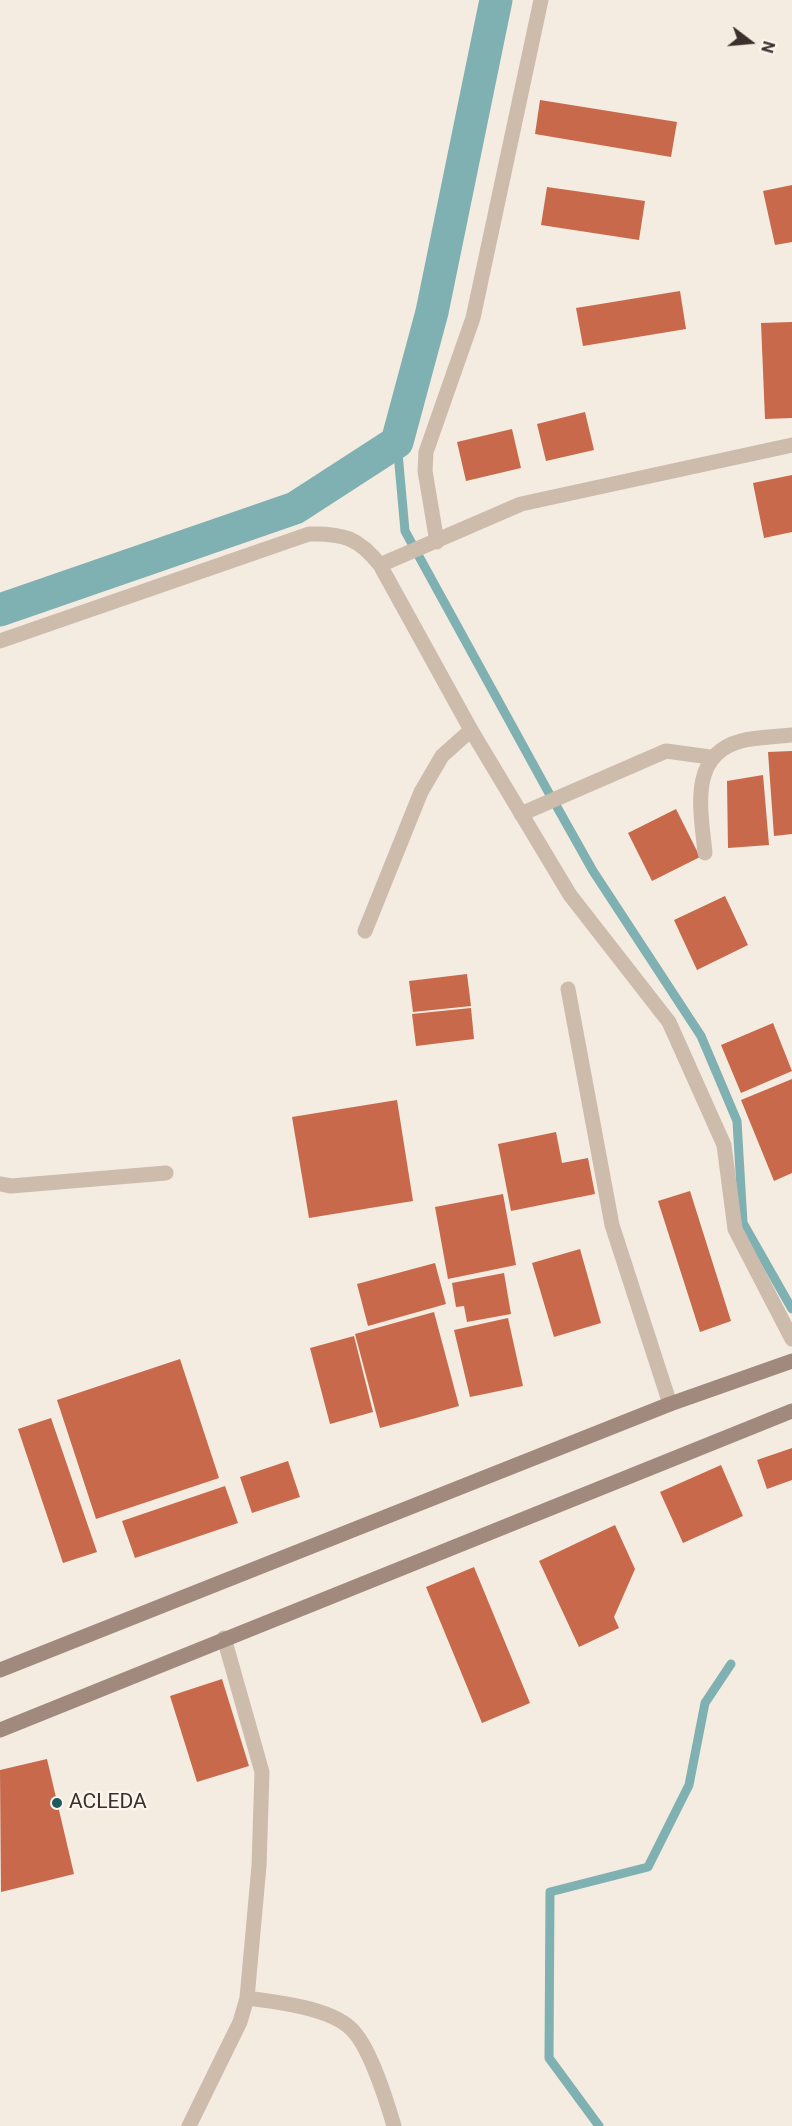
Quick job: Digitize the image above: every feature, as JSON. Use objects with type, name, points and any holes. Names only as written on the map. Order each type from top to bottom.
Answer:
[{"type":"main road","points":[[0,1670],[670,1404],[792,1361]]},
{"type":"main road","points":[[0,1730],[792,1411]]},
{"type":"street","points":[[437,542],[425,471],[426,452],[473,318],[541,0]]},
{"type":"street","points":[[380,566],[521,504],[792,445]]},
{"type":"street","points":[[0,641],[309,534],[331,534],[350,538],[368,550],[380,566],[471,730],[570,895],[669,1022],[724,1145],[735,1229],[792,1339]]},
{"type":"street","points":[[365,931],[421,792],[442,756],[471,730]]},
{"type":"street","points":[[705,853],[700,800],[711,757],[723,748],[741,741],[792,735]]},
{"type":"street","points":[[521,814],[666,751],[711,757]]},
{"type":"street","points":[[568,989],[612,1225],[670,1404]]},
{"type":"street","points":[[0,1184],[11,1186],[166,1173]]},
{"type":"street","points":[[189,2126],[240,2022],[248,1998],[259,1866],[262,1772],[224,1638]]},
{"type":"street","points":[[248,1998],[291,2004],[328,2014],[355,2032],[384,2091],[394,2126]]},
{"type":"building","points":[[540,100],[677,122],[671,157],[535,134]]},
{"type":"building","points":[[792,185],[792,242],[775,245],[763,191]]},
{"type":"building","points":[[547,187],[645,201],[639,240],[541,225]]},
{"type":"building","points":[[680,291],[686,329],[583,346],[576,308]]},
{"type":"building","points":[[792,322],[792,418],[765,419],[761,323]]},
{"type":"building","points":[[585,412],[594,450],[546,461],[537,424]]},
{"type":"building","points":[[512,429],[521,468],[466,481],[457,442]]},
{"type":"building","points":[[792,475],[792,532],[764,538],[753,483]]},
{"type":"building","points":[[792,751],[792,834],[774,836],[768,752]]},
{"type":"building","points":[[763,775],[769,845],[728,848],[727,781]]},
{"type":"building","points":[[676,809],[700,857],[652,881],[628,833]]},
{"type":"building","points":[[725,896],[748,945],[697,970],[674,920]]},
{"type":"building","points":[[467,974],[471,1006],[413,1012],[409,981]]},
{"type":"building","points":[[471,1008],[474,1039],[416,1046],[412,1014]]},
{"type":"building","points":[[773,1023],[792,1071],[741,1093],[721,1045]]},
{"type":"building","points":[[792,1079],[792,1173],[774,1181],[741,1100]]},
{"type":"building","points":[[397,1100],[413,1201],[309,1218],[292,1117]]},
{"type":"building","points":[[556,1132],[562,1163],[588,1158],[595,1194],[511,1211],[498,1144]]},
{"type":"building","points":[[690,1191],[731,1321],[700,1332],[658,1201]]},
{"type":"building","points":[[503,1194],[516,1265],[448,1279],[435,1207]]},
{"type":"building","points":[[580,1249],[601,1323],[554,1337],[532,1263]]},
{"type":"building","points":[[435,1263],[446,1304],[368,1326],[357,1284]]},
{"type":"building","points":[[504,1273],[511,1314],[467,1322],[464,1306],[456,1307],[452,1283]]},
{"type":"building","points":[[434,1312],[459,1406],[380,1428],[355,1334]]},
{"type":"building","points":[[508,1318],[523,1386],[470,1397],[454,1330]]},
{"type":"building","points":[[354,1336],[373,1412],[330,1424],[310,1348]]},
{"type":"building","points":[[180,1359],[219,1478],[96,1519],[57,1400]]},
{"type":"building","points":[[51,1418],[97,1552],[63,1563],[18,1429]]},
{"type":"building","points":[[792,1448],[792,1480],[767,1489],[757,1460]]},
{"type":"building","points":[[288,1461],[300,1497],[252,1513],[240,1477]]},
{"type":"building","points":[[721,1465],[743,1516],[683,1543],[660,1492]]},
{"type":"building","points":[[225,1486],[238,1523],[135,1558],[122,1521]]},
{"type":"building","points":[[615,1525],[635,1569],[614,1617],[619,1628],[579,1647],[539,1561]]},
{"type":"building","points":[[474,1567],[530,1703],[482,1723],[426,1587]]},
{"type":"building","points":[[222,1679],[249,1766],[197,1782],[170,1696]]},
{"type":"building","points":[[47,1759],[74,1874],[1,1892],[0,1770]]},
{"type":"waterway","points":[[0,610],[295,508],[397,442],[432,312],[496,0]]},
{"type":"waterway","points":[[397,442],[405,531],[550,795]]},
{"type":"waterway","points":[[557,807],[593,871],[701,1036],[737,1121],[743,1223],[792,1309]]},
{"type":"waterway","points":[[599,2126],[549,2058],[550,1892],[648,1867],[689,1785],[705,1703],[731,1664]]},
{"type":"place","name":"ACLEDA","points":[[57,1803]]}]
